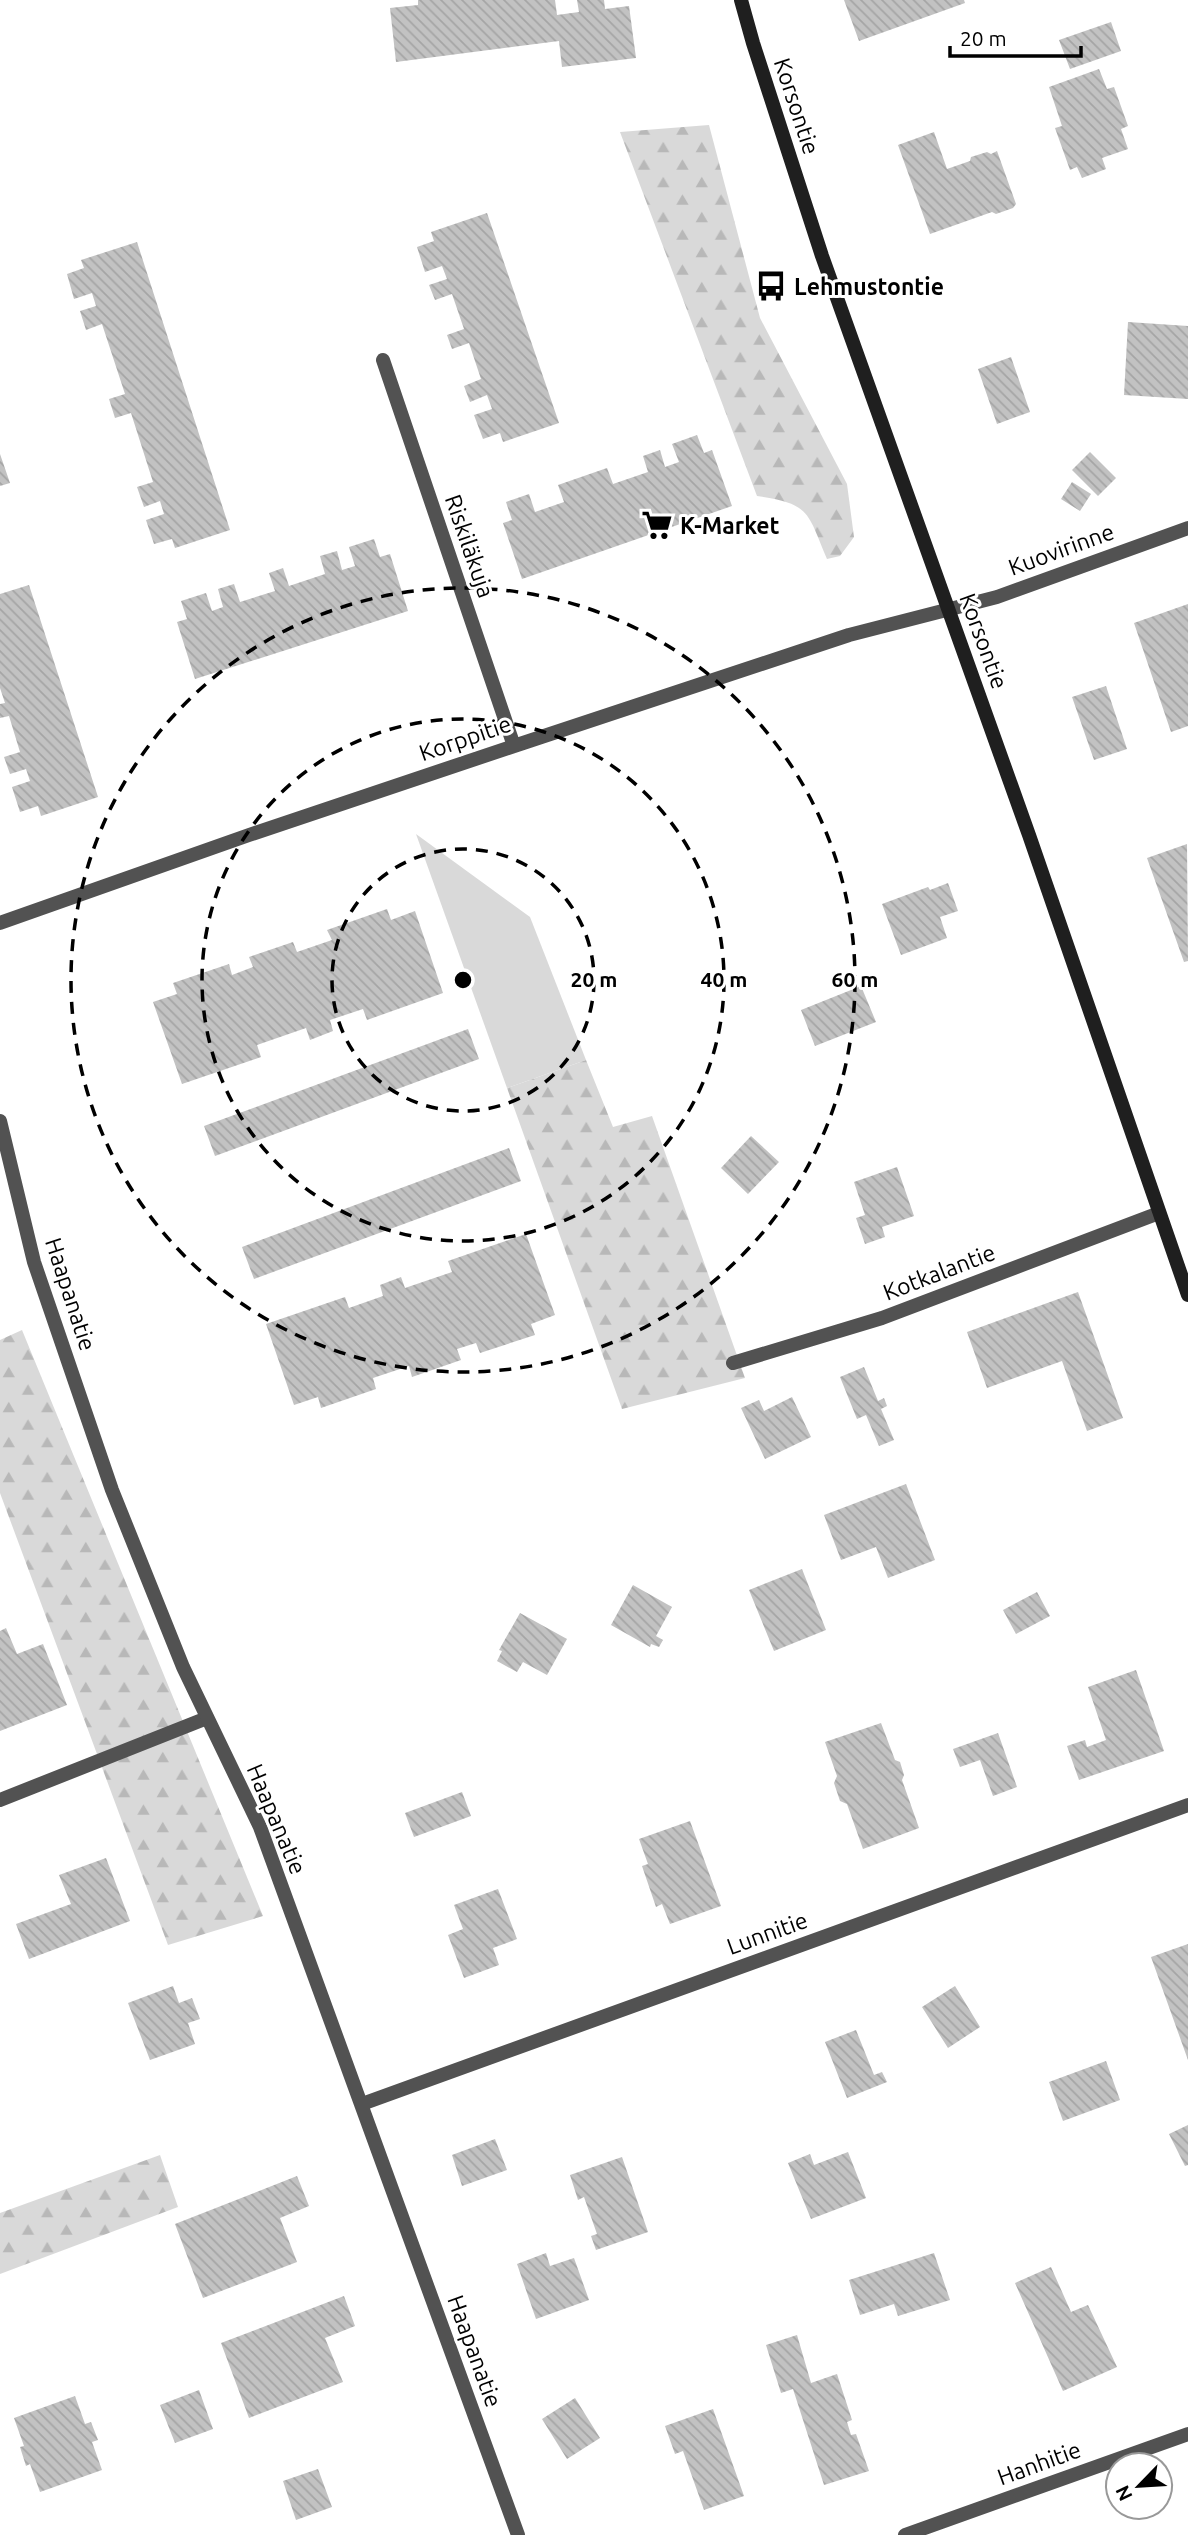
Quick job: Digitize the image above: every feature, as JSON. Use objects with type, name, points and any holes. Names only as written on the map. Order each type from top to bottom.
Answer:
[{"type":"main road","name":"Korsontie","points":[[741,0],[822,256],[949,608],[1159,1213],[1183,1263],[1188,1296]]},
{"type":"street","name":"Riskiläkuja","points":[[383,360],[514,746]]},
{"type":"street","name":"Kuovirinne","points":[[949,608],[997,597],[1188,528]]},
{"type":"street","name":"Korppitie","points":[[0,923],[260,831],[514,746],[849,635],[949,608]]},
{"type":"street","name":"Haapanatie","points":[[0,1121],[34,1262],[108,1478],[183,1667],[260,1827],[518,2535]]},
{"type":"street","name":"Kotkalantie","points":[[733,1363],[882,1318],[1159,1213]]},
{"type":"street","points":[[0,1800],[207,1718]]},
{"type":"street","name":"Lunnitie","points":[[362,2104],[1188,1805]]},
{"type":"street","name":"Hanhitie","points":[[905,2535],[1188,2434]]},
{"type":"green space","points":[[709,125],[760,318],[847,484],[854,537],[840,556],[827,559],[810,521],[798,507],[757,496],[620,132]]},
{"type":"green space","points":[[416,834],[530,917],[586,1060],[507,1088]]},
{"type":"green space","points":[[586,1060],[613,1127],[652,1116],[745,1378],[622,1409],[507,1088]]},
{"type":"green space","points":[[22,1330],[263,1916],[168,1945],[0,1493],[0,1340]]},
{"type":"green space","points":[[160,2155],[178,2207],[0,2274],[0,2213]]},
{"type":"building","points":[[418,0],[555,0],[557,15],[579,12],[577,0],[604,0],[605,9],[629,6],[636,58],[562,67],[559,41],[396,62],[390,8],[418,5]]},
{"type":"building","points":[[844,0],[964,0],[965,3],[859,41]]},
{"type":"building","points":[[1111,22],[1121,51],[1070,69],[1059,40]]},
{"type":"building","points":[[1099,69],[1107,89],[1114,87],[1128,126],[1121,129],[1128,149],[1102,158],[1106,169],[1082,178],[1077,167],[1070,170],[1055,128],[1062,126],[1049,87]]},
{"type":"building","points":[[934,132],[947,169],[970,161],[971,157],[997,151],[1016,204],[1013,208],[996,214],[992,212],[930,234],[898,145]]},
{"type":"building","points":[[487,213],[559,423],[503,442],[500,433],[483,439],[474,415],[492,409],[487,395],[470,402],[464,386],[481,379],[469,343],[452,349],[447,335],[464,329],[452,294],[435,300],[429,285],[447,279],[442,266],[425,272],[417,247],[434,241],[431,232]]},
{"type":"building","points":[[137,242],[230,530],[175,548],[172,539],[154,544],[146,520],[164,514],[160,501],[144,507],[137,487],[153,482],[131,413],[115,418],[109,399],[125,394],[102,324],[86,330],[80,311],[96,306],[92,293],[74,299],[67,274],[84,268],[81,260]]},
{"type":"building","points":[[1128,322],[1188,326],[1188,399],[1124,395]]},
{"type":"building","points":[[1011,357],[1030,412],[997,424],[978,369]]},
{"type":"building","points":[[697,435],[704,453],[712,450],[732,506],[522,579],[503,523],[512,520],[506,502],[529,494],[535,512],[564,502],[558,485],[607,468],[613,484],[648,472],[643,456],[660,450],[665,467],[679,462],[672,444]]},
{"type":"building","points":[[1090,452],[1116,478],[1098,496],[1072,470]]},
{"type":"building","points":[[0,454],[10,483],[0,486]]},
{"type":"building","points":[[1072,482],[1091,494],[1080,511],[1061,499]]},
{"type":"building","points":[[374,539],[380,557],[390,554],[408,611],[195,679],[177,622],[187,619],[181,601],[206,593],[212,611],[223,607],[218,589],[234,584],[240,602],[275,591],[269,573],[283,568],[289,586],[325,574],[320,556],[337,551],[342,570],[355,566],[349,547]]},
{"type":"building","points":[[29,585],[98,797],[41,816],[38,806],[20,812],[12,787],[30,781],[26,769],[10,774],[4,757],[20,752],[9,716],[0,718],[0,704],[5,703],[0,688],[0,594]]},
{"type":"building","points":[[1188,604],[1188,726],[1171,732],[1134,623]]},
{"type":"building","points":[[1106,686],[1127,749],[1094,760],[1072,697]]},
{"type":"building","points":[[1187,844],[1188,961],[1184,962],[1147,858]]},
{"type":"building","points":[[948,883],[958,911],[940,917],[947,938],[901,955],[882,904],[928,887],[930,890]]},
{"type":"building","points":[[387,909],[391,920],[415,911],[443,993],[367,1020],[363,1009],[330,1020],[333,1031],[310,1040],[306,1028],[257,1045],[261,1057],[182,1084],[153,1002],[177,994],[173,983],[229,964],[232,975],[253,967],[249,957],[293,942],[297,952],[332,940],[327,930]]},
{"type":"building","points":[[861,986],[876,1022],[815,1046],[801,1010]]},
{"type":"building","points":[[468,1029],[479,1059],[215,1156],[204,1126]]},
{"type":"building","points":[[751,1136],[779,1162],[748,1194],[721,1168]]},
{"type":"building","points":[[509,1148],[521,1181],[254,1279],[242,1247]]},
{"type":"building","points":[[897,1167],[914,1216],[882,1227],[885,1237],[865,1244],[856,1218],[865,1215],[854,1182]]},
{"type":"building","points":[[526,1234],[555,1315],[531,1324],[535,1335],[480,1353],[476,1343],[457,1349],[461,1360],[412,1377],[409,1366],[373,1378],[376,1389],[321,1408],[318,1397],[294,1405],[266,1324],[345,1297],[349,1308],[383,1296],[380,1285],[401,1277],[405,1288],[452,1272],[448,1261]]},
{"type":"building","points":[[1078,1292],[1123,1418],[1087,1431],[1062,1361],[987,1388],[967,1332]]},
{"type":"building","points":[[864,1367],[878,1401],[884,1398],[887,1406],[881,1409],[894,1440],[879,1446],[866,1415],[857,1419],[840,1377]]},
{"type":"building","points":[[792,1397],[811,1437],[765,1459],[741,1408],[759,1400],[764,1411]]},
{"type":"building","points":[[906,1484],[935,1560],[888,1578],[876,1547],[841,1560],[824,1515]]},
{"type":"building","points":[[802,1569],[826,1630],[774,1651],[749,1590]]},
{"type":"building","points":[[633,1585],[672,1607],[656,1636],[663,1640],[659,1647],[651,1644],[650,1647],[611,1625]]},
{"type":"building","points":[[1037,1592],[1050,1616],[1016,1634],[1003,1610]]},
{"type":"building","points":[[520,1613],[567,1639],[547,1675],[523,1662],[517,1672],[497,1661],[502,1651],[499,1650]]},
{"type":"building","points":[[6,1628],[17,1654],[43,1644],[67,1705],[0,1731],[0,1631]]},
{"type":"building","points":[[1136,1670],[1164,1751],[1079,1780],[1067,1746],[1085,1740],[1087,1747],[1106,1740],[1088,1687]]},
{"type":"building","points":[[881,1723],[895,1760],[900,1762],[904,1775],[902,1780],[919,1828],[863,1849],[847,1804],[840,1801],[834,1783],[837,1776],[825,1742]]},
{"type":"building","points":[[998,1733],[1017,1787],[993,1796],[980,1760],[960,1767],[953,1749]]},
{"type":"building","points":[[462,1792],[471,1816],[414,1837],[405,1813]]},
{"type":"building","points":[[690,1821],[721,1906],[670,1924],[662,1904],[656,1907],[642,1866],[648,1864],[639,1839]]},
{"type":"building","points":[[106,1858],[130,1921],[29,1959],[16,1924],[71,1904],[59,1875]]},
{"type":"building","points":[[498,1889],[517,1939],[493,1948],[499,1965],[464,1978],[448,1935],[463,1929],[454,1905]]},
{"type":"building","points":[[1188,1944],[1188,2060],[1151,1957]]},
{"type":"building","points":[[173,1986],[179,2003],[192,1998],[200,2019],[188,2023],[195,2044],[150,2060],[128,2003]]},
{"type":"building","points":[[955,1986],[980,2027],[948,2048],[922,2007]]},
{"type":"building","points":[[856,2030],[874,2075],[882,2072],[887,2082],[847,2098],[825,2042]]},
{"type":"building","points":[[1106,2061],[1120,2100],[1063,2121],[1049,2082]]},
{"type":"building","points":[[1188,2125],[1188,2165],[1185,2166],[1169,2134]]},
{"type":"building","points":[[495,2139],[507,2170],[462,2186],[452,2155]]},
{"type":"building","points":[[848,2152],[866,2198],[811,2219],[788,2163],[810,2154],[814,2165]]},
{"type":"building","points":[[622,2157],[648,2232],[596,2250],[591,2236],[597,2234],[584,2197],[578,2200],[570,2175]]},
{"type":"building","points":[[297,2176],[309,2206],[280,2218],[297,2262],[203,2298],[175,2224]]},
{"type":"building","points":[[546,2253],[550,2266],[574,2258],[589,2300],[536,2319],[517,2264]]},
{"type":"building","points":[[934,2253],[950,2300],[898,2316],[894,2304],[860,2315],[849,2280]]},
{"type":"building","points":[[1051,2267],[1071,2312],[1088,2305],[1117,2367],[1063,2391],[1015,2283]]},
{"type":"building","points":[[344,2296],[355,2326],[325,2338],[343,2382],[249,2418],[221,2343]]},
{"type":"building","points":[[797,2335],[811,2383],[837,2374],[852,2420],[847,2422],[851,2435],[856,2434],[869,2471],[824,2485],[793,2389],[781,2393],[766,2345]]},
{"type":"building","points":[[199,2390],[213,2429],[175,2443],[160,2405]]},
{"type":"building","points":[[75,2396],[85,2424],[91,2422],[98,2440],[92,2442],[102,2470],[40,2492],[30,2464],[26,2466],[20,2447],[24,2446],[14,2418]]},
{"type":"building","points":[[575,2398],[600,2438],[567,2459],[542,2419]]},
{"type":"building","points":[[713,2409],[744,2496],[704,2510],[683,2451],[675,2454],[665,2426]]},
{"type":"building","points":[[318,2469],[332,2507],[296,2520],[283,2481]]},
{"type":"place","name":"Lehmustontie","points":[[771,286]]},
{"type":"place","name":"K-Market","points":[[657,525]]}]
